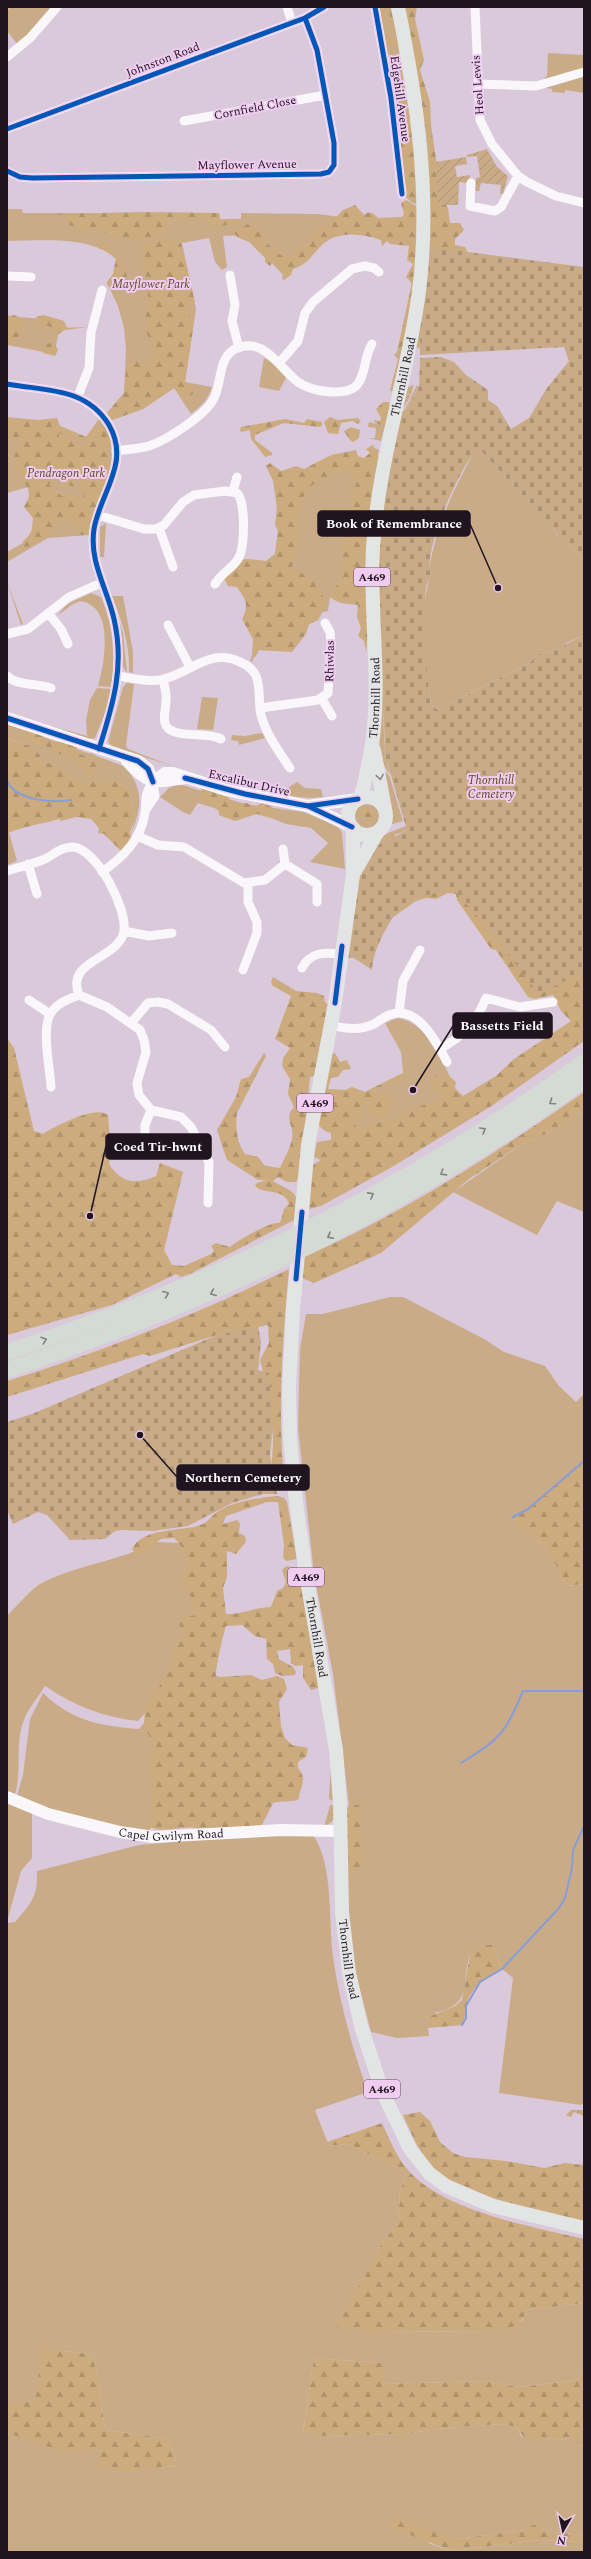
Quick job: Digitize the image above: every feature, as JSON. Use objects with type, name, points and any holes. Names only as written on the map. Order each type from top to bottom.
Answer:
[{"type":"highway","points":[[7,1352],[152,1300],[229,1266],[348,1208],[515,1111],[584,1062]]},
{"type":"highway","points":[[7,1370],[150,1319],[232,1284],[327,1238],[409,1194],[455,1166],[514,1129],[584,1080]]},
{"type":"main road","name":"Thornhill Road","points":[[398,7],[418,132],[424,200],[424,235],[419,292],[382,472],[373,545],[373,746],[366,782],[359,799],[349,812],[352,828],[353,875],[331,1025],[309,1134],[290,1362],[291,1452],[305,1568],[336,1750],[342,1918],[354,1996],[383,2093],[410,2149],[429,2173],[455,2190],[514,2212],[584,2228]]},
{"type":"main road","name":"Thornhill Road","points":[[353,875],[376,833],[386,822],[385,808],[373,746]]},
{"type":"main road","points":[[359,799],[374,798],[385,808]]},
{"type":"main road","points":[[352,828],[364,835],[376,833]]},
{"type":"street","points":[[7,57],[30,38],[57,7]]},
{"type":"street","points":[[287,7],[292,22]]},
{"type":"street","name":"Johnston Road","points":[[7,129],[305,18],[324,7]]},
{"type":"street","name":"Edgehill Avenue","points":[[376,7],[392,106],[402,194]]},
{"type":"street","name":"Heol Lewis","points":[[475,7],[480,120],[492,144],[518,176],[556,196],[584,203]]},
{"type":"street","name":"Mayflower Avenue","points":[[7,171],[20,177],[32,178],[321,174],[332,169],[334,161],[334,142],[316,46],[305,18]]},
{"type":"street","points":[[478,84],[536,86],[584,72]]},
{"type":"street","name":"Cornfield Close","points":[[184,121],[325,95]]},
{"type":"street","points":[[471,183],[470,206],[495,211],[501,207],[518,176]]},
{"type":"street","points":[[280,362],[298,341],[305,313],[313,302],[352,269],[365,266],[374,268],[379,272]]},
{"type":"street","points":[[230,275],[235,305],[232,321],[240,348]]},
{"type":"street","points":[[7,276],[31,277]]},
{"type":"street","points":[[78,396],[89,368],[91,333],[102,290]]},
{"type":"street","points":[[116,450],[156,443],[206,410],[217,391],[224,360],[230,352],[240,348],[259,349],[280,362],[303,385],[344,392],[351,390],[360,381],[367,352],[372,344]]},
{"type":"street","points":[[7,384],[78,396],[105,420],[111,429],[116,450],[115,474],[98,515],[94,550],[101,583],[112,610],[117,631],[118,676],[111,713],[99,749]]},
{"type":"street","points":[[233,491],[237,478]]},
{"type":"street","points":[[98,515],[144,529],[160,528],[188,498],[204,493],[233,491],[242,500],[241,552],[235,564],[219,576],[215,584]]},
{"type":"street","points":[[160,528],[173,567]]},
{"type":"street","points":[[7,634],[23,631],[69,597],[101,583]]},
{"type":"street","points":[[48,614],[61,629],[68,644]]},
{"type":"street","name":"Rhiwlas","points":[[260,708],[322,699],[329,690],[328,667],[331,643],[330,632],[325,623]]},
{"type":"street","points":[[168,625],[190,667]]},
{"type":"street","points":[[118,676],[163,680],[206,660],[221,657],[243,663],[252,670],[257,678],[260,708],[266,731],[290,768]]},
{"type":"street","points":[[7,676],[14,681],[42,684],[51,688]]},
{"type":"street","points":[[163,680],[166,700],[165,723],[167,727],[177,733],[214,735],[221,739]]},
{"type":"street","name":"Rhiwlas","points":[[322,699],[332,716]]},
{"type":"street","points":[[7,718],[138,761],[148,769],[153,782],[155,796],[145,812],[137,836],[127,852],[102,872]]},
{"type":"street","name":"Excalibur Drive","points":[[153,782],[167,772],[245,794],[308,806],[352,828]]},
{"type":"street","name":"Excalibur Drive","points":[[308,806],[359,799]]},
{"type":"street","points":[[137,836],[158,845],[184,847],[239,881],[248,883],[265,880],[285,864]]},
{"type":"street","points":[[7,871],[45,859],[61,849],[72,847],[86,853],[102,872],[119,899],[124,931],[116,946],[94,959],[81,972],[78,986],[79,995]]},
{"type":"street","points":[[283,849],[285,864]]},
{"type":"street","points":[[28,864],[37,894]]},
{"type":"street","points":[[285,864],[317,884],[317,902]]},
{"type":"street","points":[[243,970],[257,933],[257,922],[248,902],[248,883]]},
{"type":"street","points":[[124,931],[149,936],[172,933]]},
{"type":"street","points":[[399,1013],[403,981],[420,950]]},
{"type":"street","points":[[302,968],[308,960],[316,955],[341,954]]},
{"type":"street","points":[[51,1087],[46,1030],[50,1014],[61,1003],[79,995],[100,1002],[132,1022],[140,1030],[146,1046],[137,1090],[142,1101],[151,1110],[181,1117],[191,1127],[209,1162],[208,1203]]},
{"type":"street","points":[[440,1049],[459,1038],[472,1026],[486,998],[520,1007],[553,1002]]},
{"type":"street","points":[[29,1000],[50,1014]]},
{"type":"street","points":[[132,1022],[148,1003],[164,1003],[211,1030],[225,1047]]},
{"type":"street","points":[[331,1025],[362,1028],[390,1014],[399,1013],[416,1019],[432,1035],[447,1062]]},
{"type":"street","points":[[145,1137],[145,1125],[151,1110]]},
{"type":"street","name":"Capel Gwilym Road","points":[[7,1797],[48,1814],[120,1832],[153,1837],[282,1830],[340,1831]]},
{"type":"green space","points":[[11,7],[54,7],[18,45],[7,31],[7,10]]},
{"type":"green space","points":[[377,7],[391,7],[408,106],[413,111],[418,205],[404,196],[404,187],[407,182],[401,177],[407,169],[407,165],[400,160],[405,150],[397,146],[397,134],[407,133],[406,129],[397,128],[398,121],[406,122],[396,111],[399,109],[404,110],[402,94],[394,93],[395,87],[401,87],[399,72],[394,77],[391,75],[391,71],[399,68],[397,47],[392,45],[384,48],[383,38],[386,36],[394,39],[389,11],[381,16]]},
{"type":"green space","points":[[378,7],[391,7],[396,26],[418,205],[411,202],[404,195]]},
{"type":"green space","points":[[403,7],[417,7],[415,19],[424,60],[420,70],[430,102],[431,125],[442,200],[448,208],[450,223],[460,223],[464,230],[455,239],[455,245],[465,247],[468,253],[421,348],[414,347],[425,280]]},
{"type":"green space","points":[[548,53],[584,55],[584,93],[565,90],[565,93],[552,92],[552,89],[536,86],[547,76]]},
{"type":"green space","points":[[487,149],[497,167],[508,176],[503,194],[500,194],[501,185],[481,183],[479,191],[475,191],[476,178],[480,177],[477,156],[467,157],[467,155]]},
{"type":"green space","points":[[466,157],[467,164],[455,166],[457,177],[470,175],[466,183],[459,182],[458,205],[438,205],[436,162]]},
{"type":"green space","points":[[406,200],[418,207],[421,248],[407,328],[392,392],[390,390],[398,359],[394,355],[397,352],[411,287],[411,282],[406,277],[413,264],[407,260],[409,246],[390,244],[387,241],[382,246],[381,240],[356,235],[332,238],[325,242],[305,263],[293,269],[291,275],[284,280],[282,279],[283,275],[272,263],[270,266],[265,262],[265,258],[249,242],[239,238],[232,232],[248,224],[252,229],[260,230],[270,247],[286,258],[307,244],[318,228],[328,226],[343,210],[355,205],[364,215],[370,212],[378,218],[402,217],[404,214],[401,203]]},
{"type":"green space","name":"Mayflower Park","points":[[7,209],[22,209],[23,213],[219,213],[220,219],[241,219],[241,213],[317,214],[411,225],[355,230],[335,235],[322,243],[300,265],[285,272],[277,268],[245,235],[223,236],[227,267],[222,270],[215,262],[209,238],[182,243],[196,309],[185,382],[212,387],[204,402],[191,414],[174,388],[143,409],[112,420],[107,413],[124,393],[126,350],[124,328],[118,306],[107,283],[113,274],[116,258],[92,246],[78,243],[49,240],[7,241]]},
{"type":"green space","points":[[144,212],[219,213],[220,219],[240,220],[238,223],[215,227],[201,217],[170,219],[166,220],[164,233],[147,240],[82,230],[67,224],[65,216],[56,214]]},
{"type":"green space","points":[[165,238],[181,243],[195,302],[190,301],[187,305],[193,329],[185,382],[193,389],[193,394],[183,399],[174,388],[143,409],[112,420],[107,413],[124,393],[126,370],[131,362],[137,361],[144,365],[150,364],[152,359],[152,351],[146,326],[148,286],[142,253],[143,249],[147,245]]},
{"type":"green space","points":[[104,243],[119,259],[119,268],[126,268],[127,283],[121,289],[115,285],[107,285],[107,282],[113,274],[116,259],[105,250],[99,249],[100,245]]},
{"type":"green space","name":"Thornhill Cemetery","points":[[429,247],[584,267],[584,560],[564,539],[558,537],[555,530],[482,452],[475,452],[460,475],[437,531],[432,548],[430,563],[431,574],[426,588],[424,617],[426,661],[431,705],[438,710],[531,662],[537,655],[563,648],[566,644],[584,635],[584,971],[539,994],[486,926],[452,888],[419,898],[411,902],[396,914],[389,923],[379,943],[374,956],[372,970],[354,958],[346,957],[361,874],[377,846],[407,830],[385,755],[381,566],[386,497],[399,424],[419,386],[420,358],[441,357],[454,362],[466,375],[488,390],[488,400],[497,406],[511,429],[529,418],[547,388],[569,361],[564,347],[420,355],[420,322]]},
{"type":"green space","points":[[14,315],[22,319],[24,332],[7,346],[7,316]]},
{"type":"green space","points":[[44,315],[64,321],[67,328],[59,334],[54,333],[49,326],[39,324],[36,317]]},
{"type":"green space","points":[[17,317],[61,320],[59,328],[88,327],[59,331],[54,354],[7,345]]},
{"type":"green space","points":[[54,342],[58,350],[55,356],[43,353],[47,344]]},
{"type":"green space","points":[[264,358],[275,364],[286,378],[279,391],[259,387]]},
{"type":"green space","points":[[414,385],[411,394],[407,394],[411,395],[403,409],[407,387]]},
{"type":"green space","points":[[417,385],[418,387],[399,424],[383,527],[378,530],[399,411],[404,411]]},
{"type":"green space","points":[[383,402],[389,402],[390,406],[386,422],[380,425],[375,423],[374,420],[380,421],[381,418],[376,409]]},
{"type":"green space","points":[[405,409],[387,763],[383,711],[380,710],[380,597],[377,590],[370,639],[367,641],[366,652],[364,641],[358,636],[361,628],[357,617],[358,605],[340,603],[330,597],[333,588],[343,581],[343,537],[346,535],[352,497],[349,496],[349,491],[355,487],[357,482],[346,469],[334,472],[306,489],[298,513],[297,550],[291,570],[298,571],[312,580],[321,592],[324,606],[318,620],[309,624],[306,634],[292,652],[259,650],[255,657],[252,656],[253,639],[242,619],[246,610],[246,602],[237,587],[228,586],[224,578],[244,559],[266,561],[275,554],[278,532],[275,524],[277,508],[273,481],[266,466],[270,463],[281,471],[296,466],[304,469],[331,455],[356,450],[358,456],[364,458],[370,453],[366,449],[373,445],[379,457],[377,530],[382,529],[384,522],[382,518],[399,424]]},
{"type":"green space","name":"Pendragon Park","points":[[7,417],[60,426],[86,437],[98,420],[101,420],[108,433],[111,447],[111,462],[105,492],[90,535],[48,538],[7,562],[7,552],[39,534],[28,487],[7,493]]},
{"type":"green space","name":"Pendragon Park","points":[[7,417],[38,420],[57,418],[60,426],[86,437],[99,427],[106,428],[111,442],[106,461],[111,473],[97,506],[90,513],[93,516],[90,532],[82,535],[76,533],[77,524],[74,521],[56,522],[50,534],[30,546],[24,547],[23,541],[30,533],[33,518],[24,507],[29,496],[28,488],[17,473],[14,461],[16,452],[22,441],[20,437],[7,437]],"holes":[[[59,432],[62,435],[86,439],[87,442],[76,442],[59,437]],[[56,471],[62,476],[64,484],[75,487],[76,476],[79,476],[84,497],[82,501],[78,495],[62,496],[57,493],[53,487],[49,486]]]},
{"type":"green space","points":[[330,417],[337,420],[358,418],[361,421],[358,424],[353,421],[341,423],[338,434],[328,433],[324,422]]},
{"type":"green space","points":[[285,419],[304,423],[307,419],[322,422],[322,425],[320,427],[284,423],[255,435],[255,440],[272,453],[272,455],[265,457],[251,439],[250,430],[241,432],[240,430],[241,427]]},
{"type":"green space","points":[[369,422],[380,425],[386,422],[381,441],[369,438],[375,438],[376,428],[368,427]]},
{"type":"green space","points":[[351,427],[360,430],[359,438],[353,442],[344,431]]},
{"type":"green space","points":[[372,447],[379,450],[373,479],[364,565],[330,597],[328,611],[319,613],[318,620],[309,624],[292,651],[257,650],[252,662],[250,661],[255,648],[246,599],[234,583],[224,580],[244,559],[266,561],[275,554],[278,532],[275,479],[371,461]]},
{"type":"green space","points":[[481,451],[555,530],[557,536],[564,539],[584,560],[584,635],[566,643],[563,648],[537,655],[531,662],[438,710],[431,705],[425,656],[424,605],[431,574],[429,570],[436,538],[452,494],[474,452]]},
{"type":"green space","points":[[106,523],[104,557],[100,557],[100,527]]},
{"type":"green space","points":[[7,582],[23,624],[21,625]]},
{"type":"green space","points":[[91,593],[101,597],[111,629],[113,664],[111,687],[98,686],[105,642],[104,630],[97,610],[88,603],[79,602],[73,604],[57,616],[67,604]]},
{"type":"green space","points":[[112,596],[123,596],[133,652],[133,673],[129,672],[125,633]]},
{"type":"green space","points":[[117,616],[123,633],[127,673],[123,667]]},
{"type":"green space","points":[[127,683],[134,684],[126,746],[128,749],[172,766],[113,747],[108,742],[123,687]]},
{"type":"green space","points":[[97,688],[111,689],[108,706],[95,738],[89,739],[40,723],[87,736],[86,720],[90,700]]},
{"type":"green space","points":[[202,697],[218,698],[213,730],[197,729]]},
{"type":"green space","points":[[380,710],[383,711],[385,755],[390,774],[382,761],[380,752]]},
{"type":"green space","points":[[7,724],[124,766],[136,783],[139,800],[139,809],[130,837],[135,818],[130,793],[125,785],[120,782],[85,782],[70,777],[60,767],[42,761],[36,751],[32,748],[7,737]]},
{"type":"green space","points":[[24,728],[42,734],[46,740],[64,742],[76,746],[79,754],[85,756],[91,753],[95,755],[98,760],[98,764],[92,777],[87,777],[84,768],[79,765],[76,758],[57,753],[49,747],[34,745],[22,735]]},
{"type":"green space","points":[[262,733],[265,738],[239,745],[238,741],[231,740],[232,735],[244,736]]},
{"type":"green space","points":[[7,737],[32,747],[36,750],[43,761],[60,767],[71,777],[85,782],[120,782],[125,785],[130,793],[135,818],[130,832],[132,843],[121,851],[104,834],[98,833],[99,828],[91,819],[76,817],[61,821],[59,819],[18,829],[7,834]]},
{"type":"green space","points":[[384,771],[389,775],[403,821],[392,824]]},
{"type":"green space","points":[[297,782],[305,788],[321,789],[323,797],[310,798],[288,796],[289,787]]},
{"type":"green space","points":[[179,784],[245,804],[303,812],[338,826],[342,833],[345,869],[310,862],[328,843],[311,828],[286,824],[261,814],[252,814],[234,820],[219,815],[220,810],[198,803],[190,815],[183,812],[160,797],[169,788]]},
{"type":"green space","points":[[202,787],[228,794],[229,800],[235,804],[247,803],[254,807],[262,803],[272,807],[275,811],[270,818],[257,814],[235,821],[219,815],[219,811],[199,796]]},
{"type":"green space","points":[[367,804],[375,808],[379,816],[375,824],[367,828],[359,824],[355,816],[359,808]]},
{"type":"green space","points":[[358,807],[373,810],[377,816],[372,819],[366,819],[364,815],[358,814]]},
{"type":"green space","points":[[7,825],[17,861],[7,865]]},
{"type":"green space","points":[[406,826],[407,830],[395,835],[358,885],[356,880],[383,835]]},
{"type":"green space","points":[[395,835],[391,912],[445,882],[584,968],[584,1041],[493,1105],[392,1167],[321,1206],[309,1209],[311,1166],[321,1160],[314,1157],[317,1142],[331,1140],[331,1133],[325,1131],[317,1124],[332,1054],[335,1053],[340,1062],[347,1060],[351,1069],[343,1070],[338,1077],[331,1078],[328,1089],[345,1090],[352,1087],[365,1092],[403,1073],[405,1076],[398,1081],[381,1086],[374,1091],[390,1098],[391,1109],[385,1116],[378,1120],[372,1117],[369,1113],[366,1102],[362,1104],[362,1116],[356,1121],[355,1125],[359,1131],[370,1124],[393,1120],[408,1110],[442,1099],[445,1095],[435,1089],[432,1083],[438,1073],[448,1075],[456,1082],[455,1088],[463,1096],[496,1076],[514,1059],[571,1021],[561,1011],[553,995],[534,999],[528,997],[496,950],[491,949],[457,900],[456,894],[448,893],[436,899],[426,898],[416,901],[392,918],[381,938],[359,956],[345,959],[353,907],[363,873],[371,858],[381,845]]},
{"type":"green space","points":[[273,977],[296,991],[317,993],[324,996],[325,1002],[330,1006],[317,1075],[310,1077],[300,1176],[296,1182],[287,1182],[278,1177],[273,1181],[289,1190],[296,1197],[294,1220],[190,1274],[181,1277],[176,1274],[112,1305],[7,1335],[7,1038],[14,1048],[34,1131],[43,1134],[76,1118],[94,1113],[102,1113],[108,1115],[111,1151],[109,1164],[124,1179],[142,1181],[156,1176],[160,1163],[183,1172],[164,1250],[172,1265],[184,1266],[211,1254],[214,1251],[211,1246],[216,1243],[230,1247],[263,1228],[280,1223],[284,1209],[289,1204],[287,1199],[280,1194],[257,1188],[255,1184],[266,1180],[258,1180],[227,1160],[217,1130],[236,1097],[241,1079],[249,1077],[264,1053],[266,1056],[237,1113],[236,1123],[238,1140],[245,1154],[258,1157],[265,1166],[280,1168],[290,1146],[292,1130],[289,1115],[294,1107],[288,1094],[290,1079],[282,1066],[283,1058],[290,1048],[275,1039],[291,996],[273,986],[271,982]]},
{"type":"green space","points":[[398,1018],[410,1022],[420,1029],[428,1038],[443,1062],[459,1096],[341,1158],[351,1091],[365,1092],[403,1073],[401,1052],[385,1023]]},
{"type":"green space","points":[[584,1092],[584,1111],[546,1134],[525,1142],[469,1179],[381,1253],[314,1283],[302,1278],[304,1257],[341,1240],[413,1202],[482,1160]]},
{"type":"green space","points":[[584,1111],[584,1212],[557,1201],[537,1235],[453,1192],[525,1142],[546,1134]]},
{"type":"green space","points":[[289,1269],[281,1394],[283,1469],[281,1471],[272,1472],[273,1442],[271,1411],[260,1360],[269,1343],[268,1325],[217,1335],[150,1356],[143,1354],[7,1397],[7,1381],[150,1331],[255,1286]]},
{"type":"green space","points":[[390,1297],[403,1297],[484,1339],[504,1352],[545,1366],[559,1386],[576,1402],[584,1394],[584,1461],[528,1509],[513,1517],[521,1528],[534,1536],[547,1550],[560,1573],[565,1586],[584,1584],[584,2103],[581,2105],[499,2093],[513,1978],[502,1969],[493,1945],[470,1955],[461,1999],[447,2009],[435,2013],[428,2028],[429,2036],[397,2038],[371,2032],[355,1971],[345,1877],[359,1827],[359,1806],[349,1805],[333,1674],[314,1574],[298,1428],[300,1349],[306,1314],[323,1314]]},
{"type":"green space","points":[[258,1326],[261,1342],[258,1370],[269,1373],[273,1427],[270,1455],[277,1494],[263,1494],[232,1503],[188,1526],[152,1531],[115,1531],[105,1539],[70,1540],[47,1515],[38,1512],[13,1524],[7,1510],[7,1422],[32,1414],[217,1335]]},
{"type":"green space","points":[[584,1461],[584,1584],[565,1586],[551,1556],[534,1536],[518,1525],[513,1517],[528,1509]]},
{"type":"green space","points":[[277,1496],[284,1498],[287,1502],[297,1559],[286,1561],[283,1557],[284,1545],[278,1502],[267,1502],[226,1516],[223,1524],[237,1520],[240,1523],[239,1533],[245,1536],[246,1542],[236,1554],[227,1551],[227,1577],[223,1588],[226,1614],[271,1607],[277,1591],[283,1588],[286,1582],[282,1570],[286,1566],[295,1568],[299,1574],[319,1682],[318,1688],[311,1690],[303,1678],[303,1665],[295,1666],[291,1663],[290,1649],[277,1651],[279,1659],[293,1667],[296,1672],[295,1675],[282,1676],[275,1673],[273,1664],[267,1659],[266,1639],[255,1636],[242,1625],[226,1626],[221,1644],[216,1676],[251,1675],[262,1680],[277,1676],[284,1679],[287,1689],[279,1702],[281,1726],[285,1738],[292,1745],[308,1748],[306,1757],[298,1762],[298,1768],[303,1777],[299,1799],[273,1803],[260,1829],[185,1828],[164,1830],[152,1828],[147,1824],[153,1818],[150,1764],[153,1744],[144,1725],[145,1709],[172,1666],[172,1657],[182,1633],[179,1624],[183,1618],[195,1615],[192,1600],[182,1577],[186,1567],[186,1556],[178,1542],[174,1538],[161,1539],[140,1554],[135,1553],[132,1549],[137,1542],[153,1534],[200,1525],[217,1512],[233,1504]]},
{"type":"green space","points":[[155,1542],[183,1543],[193,1577],[199,1629],[153,1705],[138,1721],[113,1717],[89,1710],[45,1686],[24,1720],[19,1739],[17,1788],[14,1797],[7,1794],[7,1616],[36,1587],[54,1577],[127,1554]]},
{"type":"green space","points":[[43,1693],[65,1710],[76,1716],[100,1724],[139,1729],[147,1719],[153,1744],[153,1826],[147,1832],[87,1820],[16,1799],[23,1775],[30,1719]]},
{"type":"green space","points":[[331,1765],[334,1801],[329,1799]]},
{"type":"green space","points":[[7,1800],[32,1812],[32,1858],[21,1871],[7,1922]]},
{"type":"green space","points":[[330,1805],[336,1805],[335,1815],[331,1823],[324,1827]]},
{"type":"green space","points":[[349,1805],[359,1805],[362,1865],[345,1877],[344,1812]]},
{"type":"green space","points":[[313,1835],[320,1847],[327,1877],[333,1957],[339,1992],[352,2042],[368,2092],[315,2110],[329,2146],[348,2144],[406,2172],[400,2192],[398,2222],[381,2245],[353,2297],[369,2332],[499,2331],[522,2321],[528,2310],[584,2303],[584,2367],[579,2378],[572,2381],[518,2387],[484,2381],[383,2384],[383,2363],[314,2358],[303,2432],[316,2432],[317,2436],[404,2434],[444,2428],[501,2424],[517,2427],[521,2436],[543,2441],[551,2438],[557,2440],[571,2438],[584,2448],[584,2535],[544,2531],[541,2525],[526,2530],[457,2539],[448,2538],[428,2543],[452,2551],[539,2540],[584,2542],[584,2552],[7,2552],[7,2434],[75,2451],[102,2450],[124,2471],[177,2466],[169,2439],[105,2430],[99,2381],[92,2354],[53,2350],[35,2402],[7,2402],[7,1923],[15,1922],[35,1894],[37,1871],[139,1845],[243,1836]]},
{"type":"green space","points":[[485,1945],[493,1945],[502,1969],[480,1984],[471,1994],[465,2010],[462,2025],[428,2028],[431,2016],[455,2006],[462,2000],[470,1955]]},
{"type":"green space","points":[[571,2110],[584,2110],[584,2116],[574,2112],[571,2117],[566,2115]]},
{"type":"green space","points":[[420,2112],[430,2121],[440,2142],[453,2153],[465,2157],[506,2161],[544,2168],[565,2163],[584,2165],[584,2221],[548,2213],[480,2194],[443,2176],[431,2166],[422,2154],[403,2115]]},
{"type":"green space","points":[[382,2123],[396,2153],[407,2169],[423,2184],[443,2196],[465,2207],[490,2215],[584,2239],[584,2303],[528,2310],[523,2319],[517,2325],[499,2331],[369,2332],[336,2328],[381,2245],[398,2222],[400,2192],[406,2172],[348,2144],[328,2146],[327,2142]]},
{"type":"green space","points":[[43,2345],[53,2350],[92,2354],[99,2381],[105,2430],[169,2439],[177,2466],[147,2470],[107,2470],[97,2467],[101,2450],[81,2452],[61,2450],[7,2434],[7,2402],[35,2402]]},
{"type":"green space","points":[[314,2358],[383,2363],[383,2384],[484,2381],[518,2387],[572,2381],[579,2378],[584,2367],[584,2448],[571,2438],[557,2440],[551,2438],[540,2441],[531,2440],[523,2436],[517,2427],[501,2424],[444,2428],[404,2434],[317,2436],[316,2432],[303,2433]]},
{"type":"green space","points":[[396,2519],[457,2539],[526,2530],[533,2525],[541,2525],[544,2531],[584,2535],[584,2542],[539,2540],[452,2551],[397,2530],[391,2522]]},
{"type":"waterway","points":[[7,781],[12,788],[26,797],[45,801],[71,800]]},
{"type":"waterway","points":[[513,1517],[528,1509],[584,1461]]},
{"type":"waterway","points":[[461,1763],[485,1748],[500,1734],[511,1717],[523,1691],[584,1691]]},
{"type":"waterway","points":[[462,2025],[466,2018],[466,2006],[480,1982],[502,1969],[559,1908],[565,1898],[572,1868],[573,1850],[584,1826]]},
{"type":"cycle path","points":[[7,129],[305,18],[324,7]]},
{"type":"cycle path","points":[[375,7],[391,98],[402,194]]},
{"type":"cycle path","points":[[7,171],[20,177],[32,178],[321,174],[329,172],[334,165],[334,143],[317,50],[305,18]]},
{"type":"cycle path","points":[[7,384],[50,390],[77,397],[100,413],[109,425],[115,439],[117,452],[116,465],[97,516],[93,541],[96,564],[114,619],[118,653],[118,669],[113,701],[99,749]]},
{"type":"cycle path","points":[[7,718],[138,761],[148,769],[153,782]]},
{"type":"cycle path","points":[[185,778],[245,794],[308,806],[352,827]]},
{"type":"cycle path","points":[[308,806],[358,799]]},
{"type":"cycle path","points":[[335,1003],[342,946]]},
{"type":"cycle path","points":[[296,1279],[302,1212]]},
{"type":"place","name":"Book of Remembrance","points":[[498,588]]},
{"type":"place","name":"Bassetts Field","points":[[413,1090]]},
{"type":"place","name":"Coed Tir-hwnt","points":[[90,1216]]},
{"type":"place","name":"Northern Cemetery","points":[[140,1435]]}]
